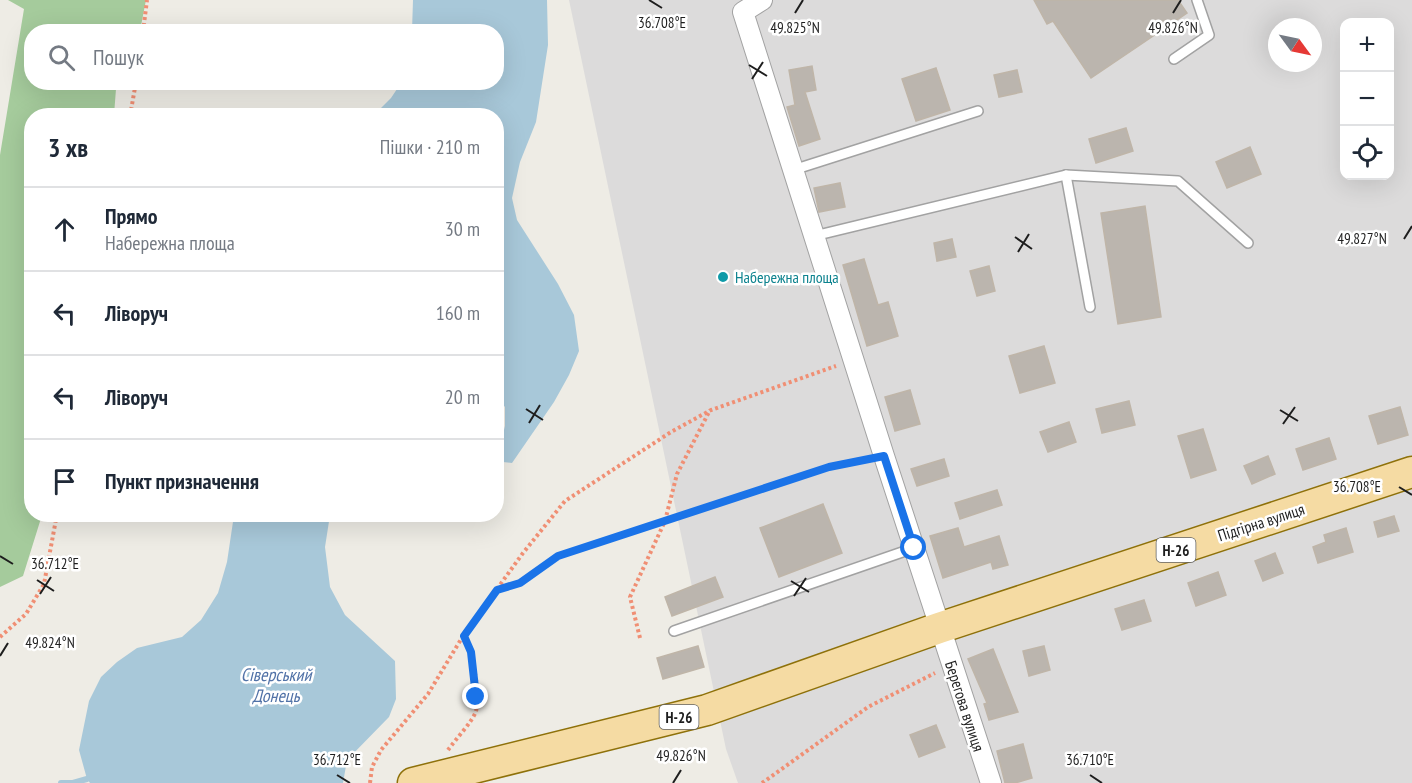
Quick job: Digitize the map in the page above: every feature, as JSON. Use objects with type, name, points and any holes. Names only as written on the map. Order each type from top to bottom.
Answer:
[{"type":"main road","name":"Підгірна вулиця","points":[[939,628],[1412,472]]},
{"type":"main road","name":"Н-26","points":[[424,780],[707,710],[939,628]]},
{"type":"street","points":[[762,0],[743,12],[939,628]]},
{"type":"street","name":"Берегова вулиця","points":[[939,628],[991,783]]},
{"type":"lane","points":[[1174,59],[1209,35],[1197,0]]},
{"type":"lane","points":[[793,170],[978,111]]},
{"type":"lane","points":[[814,236],[1066,175],[1179,181],[1248,243]]},
{"type":"lane","points":[[1066,175],[1090,307]]},
{"type":"lane","points":[[674,631],[914,548]]},
{"type":"path","points":[[144,24],[147,0]]},
{"type":"path","points":[[131,108],[135,90]]},
{"type":"path","points":[[370,783],[372,767],[381,750],[428,694],[464,636],[523,553],[565,501],[671,432],[711,410],[854,360]]},
{"type":"path","points":[[640,638],[630,597],[665,521],[677,474],[711,410]]},
{"type":"path","points":[[497,590],[520,583],[558,556],[829,467],[884,456]]},
{"type":"path","points":[[0,637],[26,614],[44,584],[56,522]]},
{"type":"path","points":[[424,780],[476,712],[474,670],[471,652],[464,636]]},
{"type":"path","points":[[762,783],[868,707],[952,664]]},
{"type":"shaded area","points":[[569,0],[1412,0],[1412,783],[738,783],[726,749]]},
{"type":"green space","points":[[8,0],[146,0],[141,24],[24,24],[24,90],[116,90],[115,108],[24,108],[24,522],[40,522],[23,576],[0,587],[0,155],[24,9]]},
{"type":"water","points":[[413,0],[547,0],[548,45],[536,122],[520,162],[512,198],[517,220],[558,284],[574,315],[579,351],[554,402],[512,463],[504,462],[504,108],[381,108],[396,90],[504,90],[504,24],[412,24]]},
{"type":"water","name":"Сіверський Донець","points":[[233,522],[329,522],[325,547],[330,587],[345,615],[395,661],[396,699],[389,717],[347,760],[343,783],[90,783],[79,750],[89,701],[101,677],[137,648],[182,637],[201,620],[218,593],[227,562]]},
{"type":"building","points":[[1034,0],[1178,0],[1187,13],[1091,78],[1053,21],[1047,24]]},
{"type":"building","points":[[812,66],[816,90],[805,92],[820,139],[799,146],[787,107],[795,105],[789,70]]},
{"type":"building","points":[[936,68],[950,110],[916,121],[902,79]]},
{"type":"building","points":[[1017,70],[1022,92],[999,97],[994,75]]},
{"type":"building","points":[[1126,128],[1133,151],[1096,163],[1089,139]]},
{"type":"building","points":[[1250,147],[1261,174],[1227,188],[1216,162]]},
{"type":"building","points":[[840,183],[845,207],[819,212],[814,188]]},
{"type":"building","points":[[1145,206],[1161,317],[1118,324],[1101,213]]},
{"type":"building","points":[[952,239],[956,257],[937,261],[934,243]]},
{"type":"building","points":[[864,259],[878,305],[888,302],[898,336],[867,346],[843,265]]},
{"type":"building","points":[[989,266],[995,291],[977,296],[970,271]]},
{"type":"building","points":[[1044,346],[1055,383],[1020,393],[1009,356]]},
{"type":"building","points":[[910,390],[920,424],[895,431],[885,397]]},
{"type":"building","points":[[1129,401],[1135,425],[1102,433],[1096,409]]},
{"type":"building","points":[[1400,407],[1408,435],[1378,444],[1369,416]]},
{"type":"building","points":[[1069,422],[1076,442],[1048,452],[1040,432]]},
{"type":"building","points":[[1203,429],[1216,470],[1191,478],[1178,436]]},
{"type":"building","points":[[1329,438],[1336,459],[1303,470],[1296,449]]},
{"type":"building","points":[[1268,456],[1275,474],[1252,484],[1244,466]]},
{"type":"building","points":[[944,459],[949,476],[917,486],[911,469]]},
{"type":"building","points":[[997,490],[1002,505],[960,519],[955,503]]},
{"type":"building","points":[[823,504],[842,553],[779,577],[760,528]]},
{"type":"building","points":[[1394,516],[1399,531],[1378,537],[1374,522]]},
{"type":"building","points":[[958,528],[964,547],[999,536],[1008,565],[993,569],[991,562],[943,578],[930,536]]},
{"type":"building","points":[[1346,528],[1353,552],[1318,563],[1313,547],[1326,542],[1324,535]]},
{"type":"building","points":[[1275,553],[1283,573],[1263,581],[1255,561]]},
{"type":"building","points":[[1218,572],[1226,595],[1196,606],[1188,583]]},
{"type":"building","points":[[715,577],[723,597],[672,616],[665,597]]},
{"type":"building","points":[[1144,600],[1151,621],[1122,630],[1115,609]]},
{"type":"building","points":[[698,646],[704,667],[663,679],[657,658]]},
{"type":"building","points":[[1044,646],[1050,670],[1029,676],[1023,651]]},
{"type":"building","points":[[993,649],[1018,712],[989,720],[984,704],[987,703],[968,659]]},
{"type":"building","points":[[936,725],[945,747],[919,757],[910,735]]},
{"type":"building","points":[[1023,744],[1032,778],[1015,783],[1005,783],[997,751]]},
{"type":"waterway","points":[[61,783],[73,783],[87,779]]},
{"type":"place","name":"Набережна площа","points":[[723,277]]},
{"type":"route","points":[[476,697],[471,652],[464,636],[497,590],[520,583],[558,556],[829,467],[884,456],[914,548]]}]
